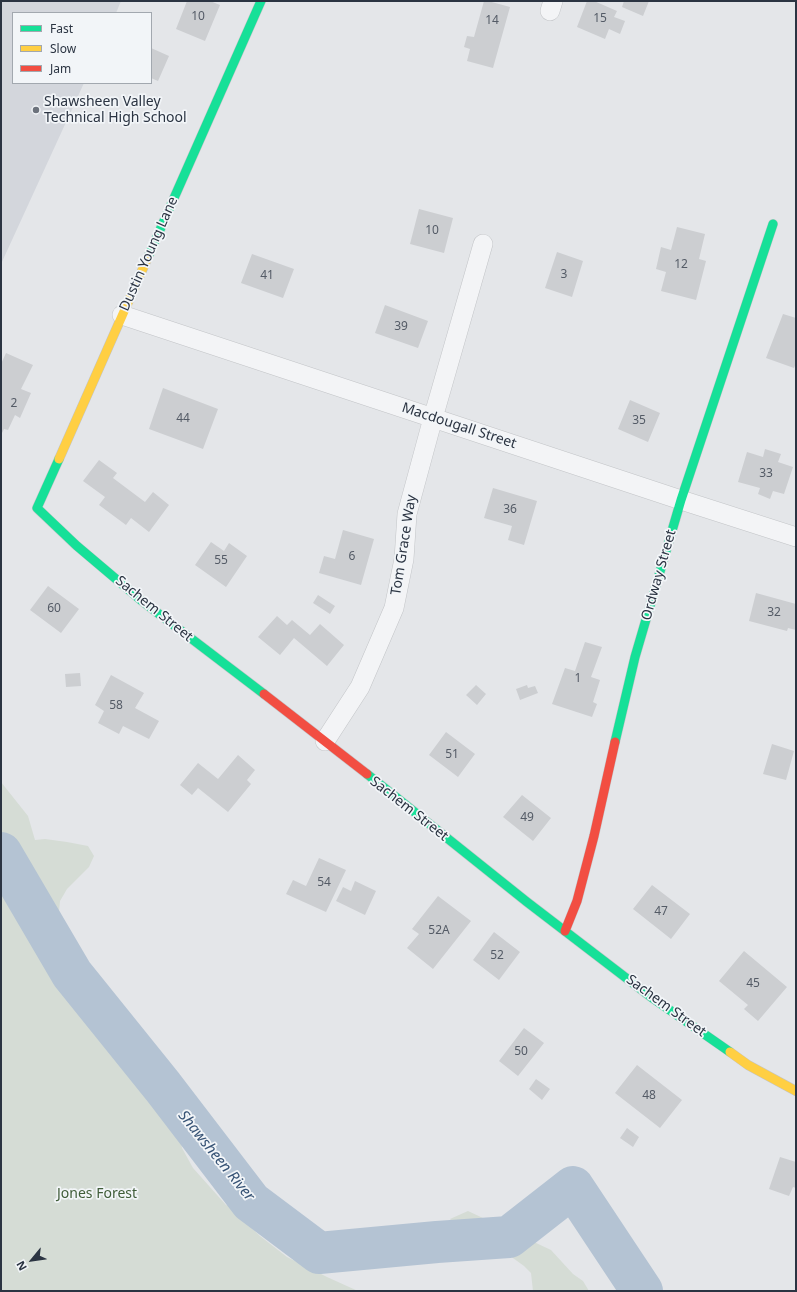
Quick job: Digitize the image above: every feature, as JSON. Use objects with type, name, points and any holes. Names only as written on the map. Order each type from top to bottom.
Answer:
[{"type":"street","name":"Dustin Young Lane","points":[[37,508],[261,1]]},
{"type":"street","name":"Ordway Street","points":[[565,931],[576,901],[594,836],[635,657],[681,500],[773,224]]},
{"type":"street","name":"Tom Grace Way","points":[[324,741],[360,687],[394,608],[404,559],[407,514],[483,244]]},
{"type":"street","name":"Macdougall Street","points":[[122,315],[796,537]]},
{"type":"street","name":"Sachem Street","points":[[37,508],[77,546],[142,601],[324,741],[527,902],[651,996],[748,1065],[796,1091]]},
{"type":"shaded area","name":"Shawsheen Valley Technical High School","points":[[1,1],[121,1],[116,12],[12,12],[12,84],[84,84],[1,264]]},
{"type":"green space","name":"Jones Forest","points":[[1,782],[28,816],[35,840],[45,839],[88,846],[94,856],[89,867],[67,889],[60,901],[59,912],[63,935],[85,976],[103,1021],[131,1065],[172,1103],[178,1118],[182,1148],[193,1168],[226,1205],[229,1206],[260,1236],[287,1257],[358,1291],[1,1291],[1,871],[4,863],[1,849]]},
{"type":"green space","points":[[468,1211],[551,1250],[573,1274],[583,1281],[589,1291],[533,1291],[531,1273],[524,1266],[506,1253],[480,1243],[455,1226],[450,1219]]},
{"type":"building","points":[[187,1],[210,1],[220,5],[205,41],[176,29]]},
{"type":"building","points":[[484,1],[510,7],[493,68],[467,61],[470,49],[464,47],[467,36],[474,37]]},
{"type":"building","points":[[587,1],[594,1],[617,11],[614,17],[625,21],[620,34],[609,29],[605,39],[577,27]]},
{"type":"building","points":[[624,1],[649,1],[643,16],[622,7]]},
{"type":"building","points":[[152,48],[169,56],[158,81],[152,78]]},
{"type":"building","points":[[419,209],[453,218],[444,253],[410,244]]},
{"type":"building","points":[[677,227],[705,234],[699,259],[706,261],[696,300],[661,291],[666,272],[656,269],[661,247],[671,250]]},
{"type":"building","points":[[557,252],[583,261],[572,297],[545,288]]},
{"type":"building","points":[[252,254],[294,269],[283,298],[241,283]]},
{"type":"building","points":[[385,305],[428,321],[418,348],[375,333]]},
{"type":"building","points":[[783,314],[796,318],[796,363],[794,368],[766,358]]},
{"type":"building","points":[[6,353],[33,365],[21,389],[31,393],[20,418],[15,415],[8,430],[4,429],[1,435],[1,364]]},
{"type":"building","points":[[163,388],[218,409],[203,449],[149,429]]},
{"type":"building","points":[[630,400],[660,413],[648,442],[618,429]]},
{"type":"building","points":[[765,449],[781,454],[778,462],[793,467],[784,494],[773,491],[770,499],[758,494],[760,488],[738,482],[747,452],[763,457]]},
{"type":"building","points":[[99,460],[117,473],[113,478],[145,502],[153,492],[169,505],[149,532],[131,518],[126,525],[99,505],[105,497],[83,481]]},
{"type":"building","points":[[493,488],[537,501],[524,545],[508,540],[512,526],[484,518]]},
{"type":"building","points":[[343,530],[374,539],[361,585],[319,573],[324,556],[335,559]]},
{"type":"building","points":[[211,542],[224,551],[229,543],[247,556],[226,587],[195,565]]},
{"type":"building","points":[[48,586],[79,609],[61,633],[30,610]]},
{"type":"building","points":[[756,593],[796,604],[796,630],[788,628],[787,631],[749,621]]},
{"type":"building","points":[[318,595],[335,606],[330,614],[313,603]]},
{"type":"building","points":[[277,616],[287,625],[292,620],[310,635],[320,624],[344,645],[327,666],[294,638],[280,655],[258,637]]},
{"type":"building","points":[[585,642],[602,647],[591,677],[600,680],[593,702],[597,704],[592,717],[552,704],[565,668],[575,671]]},
{"type":"building","points":[[80,673],[81,686],[66,687],[65,674]]},
{"type":"building","points":[[111,675],[144,693],[135,708],[159,721],[149,739],[123,726],[119,734],[98,723],[104,711],[95,705]]},
{"type":"building","points":[[476,685],[486,694],[477,705],[466,695]]},
{"type":"building","points":[[527,685],[528,688],[535,686],[538,693],[520,700],[516,689]]},
{"type":"building","points":[[446,732],[475,754],[458,777],[429,755]]},
{"type":"building","points":[[772,744],[794,751],[786,780],[763,774]]},
{"type":"building","points":[[238,755],[255,770],[247,780],[251,784],[228,812],[198,788],[192,795],[180,785],[198,763],[218,779]]},
{"type":"building","points":[[522,795],[551,818],[533,841],[503,817]]},
{"type":"building","points":[[319,858],[346,870],[326,912],[286,894],[293,880],[306,886]]},
{"type":"building","points":[[355,881],[376,891],[365,915],[336,901],[343,887],[351,891]]},
{"type":"building","points":[[652,885],[690,914],[671,939],[633,909]]},
{"type":"building","points":[[438,896],[471,921],[433,969],[407,948],[419,934],[412,929]]},
{"type":"building","points":[[494,932],[520,952],[499,980],[473,960]]},
{"type":"building","points":[[744,951],[787,987],[758,1021],[744,1009],[748,1005],[719,981]]},
{"type":"building","points":[[524,1028],[544,1043],[518,1076],[499,1061]]},
{"type":"building","points":[[637,1065],[682,1100],[660,1128],[615,1093]]},
{"type":"building","points":[[536,1079],[550,1089],[542,1100],[529,1089]]},
{"type":"building","points":[[627,1128],[639,1137],[633,1147],[620,1138]]},
{"type":"building","points":[[780,1157],[796,1162],[796,1188],[793,1187],[789,1196],[769,1189]]},
{"type":"waterway","name":"Shawsheen River","points":[[1,853],[72,974],[163,1087],[251,1202],[319,1253],[509,1237],[573,1187],[642,1291]]},
{"type":"traffic: fast","points":[[148,257],[261,1]]},
{"type":"traffic: fast","points":[[615,742],[635,657],[681,500],[773,224]]},
{"type":"traffic: fast","points":[[59,459],[37,508],[77,546],[142,601],[264,694]]},
{"type":"traffic: fast","points":[[367,774],[527,902],[651,997],[730,1052]]},
{"type":"traffic: slow","points":[[59,459],[148,257]]},
{"type":"traffic: slow","points":[[730,1052],[748,1065],[796,1091]]},
{"type":"traffic: jam","points":[[264,694],[367,774]]},
{"type":"traffic: jam","points":[[565,931],[577,901],[594,836],[615,742]]},
{"type":"place","name":"Shawsheen Valley Technical High School","points":[[36,110]]}]
